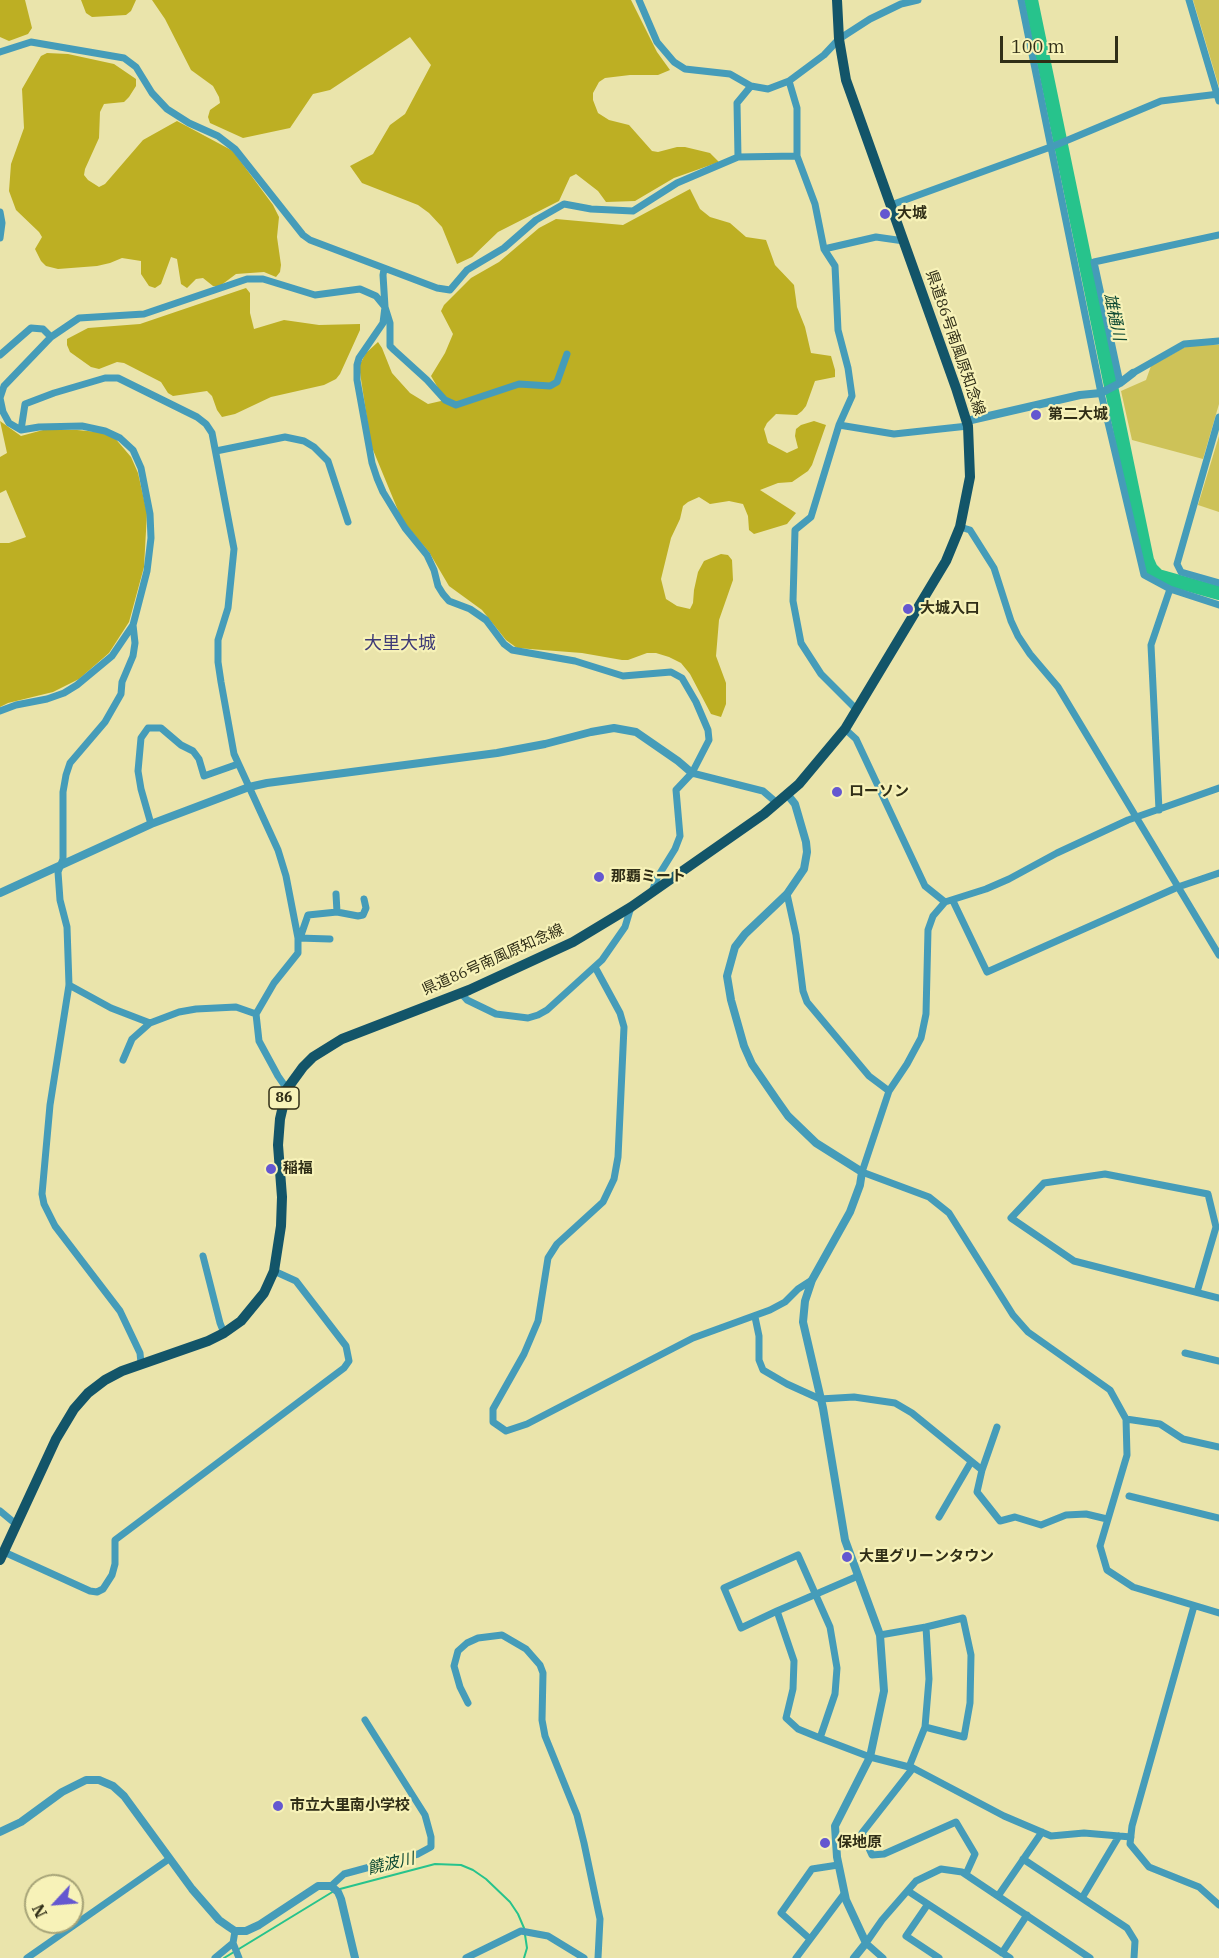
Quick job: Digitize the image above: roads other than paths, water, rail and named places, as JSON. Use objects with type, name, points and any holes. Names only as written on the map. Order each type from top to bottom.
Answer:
[{"type":"main road","name":"県道86号南風原知念線","points":[[2,1556],[56,1439],[74,1409],[88,1393],[105,1380],[141,1363],[208,1341],[224,1333],[241,1321],[258,1302],[274,1271],[279,1247],[282,1197],[278,1145],[280,1119],[287,1089],[313,1058],[342,1040],[461,993],[573,942],[631,907],[777,803],[815,766],[845,729],[946,561],[960,527],[970,477],[967,423],[846,80],[839,39],[837,0]]},
{"type":"street","points":[[639,0],[657,42],[674,62],[685,69],[730,74],[751,86],[768,89],[789,81],[824,55],[839,39],[870,19],[901,4],[918,0]]},
{"type":"street","points":[[1021,0],[1057,144],[1103,392],[1144,574],[1170,589],[1219,604]]},
{"type":"street","points":[[891,205],[1057,144],[1161,101],[1218,96],[1189,0]]},
{"type":"street","points":[[0,52],[31,42],[124,58],[136,67],[152,93],[167,110],[218,136],[235,149],[271,191],[303,235],[310,240],[384,269],[450,290],[468,270],[504,248],[536,220],[564,204],[591,209],[633,211],[677,183],[738,157],[796,156]]},
{"type":"street","points":[[789,81],[797,108],[796,156],[815,204],[824,249],[835,266],[838,330],[848,368],[852,396],[839,425],[811,517],[795,530],[793,602],[801,643],[821,674],[857,711]]},
{"type":"street","points":[[738,157],[737,103],[751,86]]},
{"type":"street","points":[[0,212],[2,223],[0,238]]},
{"type":"street","points":[[1118,384],[1094,262],[1219,235]]},
{"type":"street","points":[[824,249],[876,237],[904,241]]},
{"type":"street","points":[[384,269],[383,323],[364,350],[357,365],[357,380],[372,462],[383,492],[405,528],[427,555],[438,586],[449,601],[470,609],[486,620],[504,644],[512,650],[575,661],[623,676],[671,672],[682,678],[696,702],[708,730],[709,740],[692,773],[676,790],[680,836],[652,892]]},
{"type":"street","points":[[0,711],[16,705],[47,699],[77,686],[112,656],[133,625],[147,571],[151,538],[150,514],[141,468],[133,450],[120,438],[105,431],[90,428],[39,427],[21,430],[9,423],[3,412],[0,398],[4,386],[51,337],[79,318],[144,314],[247,279],[264,279],[315,295],[360,289],[376,296],[385,307],[390,323],[390,345],[445,400],[456,405],[519,384],[550,386],[557,382],[567,354]]},
{"type":"street","points":[[0,355],[31,328],[43,329],[51,337]]},
{"type":"street","points":[[839,425],[894,434],[967,423],[1080,395],[1103,392],[1184,344],[1218,339]]},
{"type":"street","points":[[21,430],[25,404],[105,378],[118,378],[163,399],[206,424],[212,433],[234,549],[228,608],[218,640],[218,662],[231,740],[238,765],[278,850],[299,938],[298,952],[274,983],[256,1014],[259,1041],[287,1089]]},
{"type":"street","points":[[1219,417],[1177,564],[1181,572],[1219,583]]},
{"type":"street","points":[[216,451],[285,437],[304,441],[328,461],[348,522]]},
{"type":"street","points":[[960,527],[970,530],[994,568],[1018,636],[1058,687],[1219,955]]},
{"type":"street","points":[[1160,810],[1151,645],[1170,589]]},
{"type":"street","points":[[133,625],[135,643],[133,656],[122,682],[121,694],[105,722],[70,763],[66,775],[63,801],[63,860],[58,879],[60,900],[68,927],[69,985],[50,1105],[43,1178],[44,1204],[55,1226],[120,1311],[140,1353],[141,1363]]},
{"type":"street","points":[[151,824],[138,771],[141,738],[148,728],[161,728],[181,745],[193,751],[199,759],[204,776],[238,765]]},
{"type":"street","points":[[0,893],[151,824],[249,787],[497,753],[614,728],[636,732],[692,773],[763,791],[777,803]]},
{"type":"street","points":[[845,729],[856,739],[925,886],[949,901],[987,972],[1178,887],[1219,873]]},
{"type":"street","points":[[884,1958],[866,1943],[844,1894],[838,1865],[835,1826],[870,1757],[884,1691],[880,1635],[845,1540],[820,1399],[803,1323],[805,1301],[812,1280],[850,1212],[889,1091],[921,1038],[926,1014],[928,930],[933,916],[949,901],[1009,879],[1083,840],[1219,788]]},
{"type":"street","points":[[787,794],[797,811],[807,852],[802,875],[787,894],[746,934],[732,955],[727,976],[738,1027],[752,1064],[788,1116],[816,1143],[862,1172],[929,1197],[949,1213],[1020,1324],[1110,1390],[1126,1419],[1127,1455],[1100,1546],[1107,1570],[1133,1587],[1219,1612]]},
{"type":"street","points":[[336,894],[337,912]]},
{"type":"street","points":[[787,894],[796,935],[803,991],[807,1002],[869,1076],[889,1091]]},
{"type":"street","points":[[299,938],[308,915],[337,912],[363,915],[366,908],[364,899]]},
{"type":"street","points":[[461,993],[467,1000],[496,1014],[528,1018],[547,1010],[595,967],[625,927],[631,907]]},
{"type":"street","points":[[299,938],[330,939]]},
{"type":"street","points":[[595,967],[620,1013],[624,1027],[619,1136],[614,1179],[603,1202],[557,1244],[548,1258],[538,1321],[524,1354],[493,1409],[493,1422],[506,1431],[527,1424],[693,1338],[755,1317],[784,1302],[812,1280]]},
{"type":"street","points":[[69,985],[111,1008],[150,1023]]},
{"type":"street","points":[[123,1060],[132,1039],[150,1023],[179,1011],[236,1007],[256,1014]]},
{"type":"street","points":[[1197,1292],[1216,1227],[1208,1194],[1105,1174],[1044,1183],[1011,1218],[1074,1261],[1219,1298]]},
{"type":"street","points":[[203,1256],[224,1333]]},
{"type":"street","points":[[2,1556],[90,1592],[103,1589],[112,1575],[115,1564],[114,1540],[344,1368],[349,1361],[346,1346],[296,1281],[274,1271]]},
{"type":"street","points":[[755,1317],[759,1336],[759,1360],[763,1370],[820,1399],[854,1397],[895,1403],[912,1413],[982,1470]]},
{"type":"street","points":[[1185,1353],[1219,1361]]},
{"type":"street","points":[[1126,1419],[1160,1424],[1183,1438],[1219,1447]]},
{"type":"street","points":[[997,1427],[976,1492],[1000,1521],[1015,1517],[1041,1525],[1066,1515],[1086,1514],[1107,1519]]},
{"type":"street","points":[[939,1517],[971,1462]]},
{"type":"street","points":[[1129,1496],[1219,1518]]},
{"type":"street","points":[[0,1511],[17,1525]]},
{"type":"street","points":[[820,1738],[835,1694],[837,1668],[830,1627],[816,1595],[798,1555],[724,1588],[741,1628],[777,1611],[816,1595],[858,1576]]},
{"type":"street","points":[[1194,1606],[1132,1826],[1130,1844],[1149,1868],[1199,1887],[1219,1905]]},
{"type":"street","points":[[777,1611],[794,1661],[793,1689],[786,1718],[798,1729],[870,1757],[911,1767],[1004,1816],[1051,1836],[1084,1833],[1131,1837]]},
{"type":"street","points":[[880,1635],[963,1618],[971,1655],[970,1702],[964,1737],[925,1727]]},
{"type":"street","points":[[926,1627],[929,1679],[925,1727],[911,1767],[862,1833],[872,1855],[884,1854],[956,1822],[975,1854],[966,1874]]},
{"type":"street","points":[[468,1703],[460,1687],[454,1666],[458,1651],[467,1643],[478,1638],[502,1635],[526,1649],[540,1665],[543,1673],[544,1736],[577,1815],[584,1843],[600,1919],[598,1958]]},
{"type":"street","points":[[331,1886],[344,1874],[418,1854],[431,1847],[431,1837],[425,1815],[365,1720]]},
{"type":"street","points":[[0,1832],[21,1822],[62,1792],[86,1780],[99,1780],[113,1786],[124,1796],[169,1859],[219,1920],[236,1931],[246,1931],[259,1925],[318,1886],[331,1886],[338,1892],[341,1899],[355,1958]]},
{"type":"street","points":[[998,1896],[1042,1832]]},
{"type":"street","points":[[1082,1898],[1119,1836]]},
{"type":"street","points":[[27,1958],[169,1859]]},
{"type":"street","points":[[1023,1859],[1127,1928],[1135,1941],[1134,1958]]},
{"type":"street","points":[[810,1939],[781,1913],[812,1869],[838,1865]]},
{"type":"street","points":[[854,1958],[882,1920],[916,1881],[941,1869],[966,1874],[1090,1958]]},
{"type":"street","points":[[908,1891],[1010,1958]]},
{"type":"street","points":[[796,1958],[844,1894]]},
{"type":"street","points":[[928,1904],[906,1936],[939,1958]]},
{"type":"street","points":[[1002,1953],[1027,1915]]},
{"type":"street","points":[[236,1931],[234,1946],[239,1958]]},
{"type":"street","points":[[466,1958],[520,1931],[548,1936],[584,1958]]},
{"type":"street","points":[[215,1958],[234,1946]]},
{"type":"waterway","name":"雄樋川","points":[[1031,0],[1147,560],[1151,569],[1158,576],[1219,593]]},
{"type":"waterway","name":"饒波川","points":[[340,1889],[435,1864],[461,1865],[486,1879],[510,1902],[524,1928],[527,1948],[524,1958]]},
{"type":"waterway","name":"饒波川","points":[[224,1958],[334,1891]]},
{"type":"place","name":"大城","points":[[885,214]]},
{"type":"place","name":"第二大城","points":[[1036,415]]},
{"type":"place","name":"大城入口","points":[[908,609]]},
{"type":"place","name":"ローソン","points":[[837,792]]},
{"type":"place","name":"那覇ミート","points":[[599,877]]},
{"type":"place","name":"稲福","points":[[271,1169]]},
{"type":"place","name":"大里グリーンタウン","points":[[847,1557]]},
{"type":"place","name":"市立大里南小学校","points":[[278,1806]]},
{"type":"place","name":"保地原","points":[[825,1843]]},
{"type":"district","name":"大里大城","points":[[400,644]]}]
